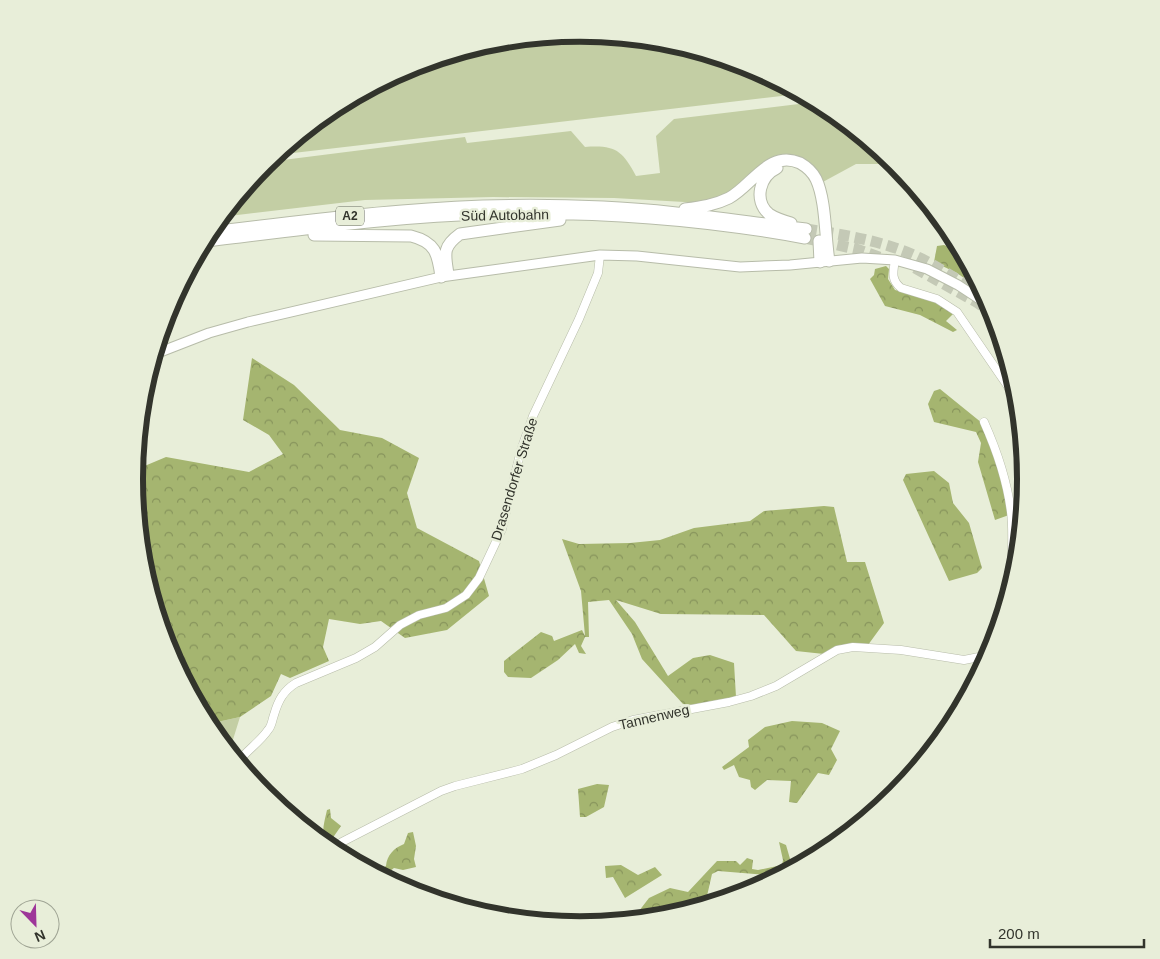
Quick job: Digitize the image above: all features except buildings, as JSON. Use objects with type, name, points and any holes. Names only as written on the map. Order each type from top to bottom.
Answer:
[{"type":"highway","points":[[664,211],[719,203],[741,190],[768,166],[782,160],[797,162],[812,172],[816,180],[821,200],[824,262]]},
{"type":"highway","points":[[806,234],[769,214],[762,204],[760,188],[770,172],[784,166],[793,167],[807,177],[812,187],[815,201],[824,262]]},
{"type":"highway","name":"Süd Autobahn","points":[[221,231],[366,214],[457,207],[535,205],[664,211],[806,234]]},
{"type":"highway","name":"Süd Autobahn","points":[[215,240],[368,222],[499,214],[592,215],[704,223],[806,234]]},
{"type":"highway","points":[[445,276],[446,250],[450,242],[460,234],[592,215]]},
{"type":"highway","points":[[263,234],[283,236],[334,234],[411,236],[431,244],[445,276]]},
{"type":"main road","points":[[162,351],[209,333],[248,322],[445,276],[600,255],[637,256],[740,267],[862,258],[895,260],[927,269],[977,298]]},
{"type":"street","name":"Drasendorfer Straße","points":[[242,757],[264,737],[271,727],[277,704],[287,689],[296,683],[356,658],[400,625],[419,615],[446,608],[466,595],[479,578],[504,521],[521,450],[533,416],[579,319],[598,273],[600,255]]},
{"type":"street","points":[[895,260],[894,280],[901,288],[937,299],[957,312],[1007,384]]},
{"type":"street","points":[[984,422],[998,457],[1009,498],[1012,546]]},
{"type":"street","name":"Tannenweg","points":[[339,844],[441,791],[522,769],[550,758],[612,727],[633,720],[751,696],[776,686],[837,650],[853,647],[901,650],[964,660],[979,657]]},
{"type":"green space","points":[[551,43],[609,43],[665,51],[693,57],[720,66],[747,76],[788,95],[289,153],[337,116],[362,101],[413,76],[467,57],[523,46]]},
{"type":"green space","points":[[803,103],[846,133],[882,164],[856,164],[821,183],[796,158],[730,194],[702,203],[614,198],[493,197],[365,200],[231,216],[251,191],[282,160],[465,137],[467,143],[571,131],[585,147],[611,148],[622,155],[636,176],[660,173],[656,136],[674,119]]},
{"type":"green space","points":[[944,245],[950,248],[970,282],[957,273],[934,262],[937,246]]},
{"type":"green space","points":[[886,266],[889,269],[888,279],[895,290],[935,300],[954,313],[946,321],[957,330],[953,332],[920,315],[885,306],[870,279],[874,275],[875,269]]},
{"type":"green space","points":[[252,358],[294,385],[340,430],[382,438],[419,458],[407,493],[417,528],[479,561],[489,596],[447,630],[405,638],[381,621],[360,624],[329,619],[323,647],[329,661],[290,678],[281,674],[271,696],[240,717],[217,722],[188,673],[176,647],[158,593],[147,537],[144,508],[143,466],[166,457],[249,472],[283,454],[269,435],[243,420]]},
{"type":"green space","points":[[940,389],[982,423],[1000,473],[1009,515],[995,520],[978,462],[981,443],[976,432],[934,422],[928,404],[934,391]]},
{"type":"green space","points":[[934,471],[949,483],[953,503],[969,523],[982,568],[977,573],[949,581],[903,480],[906,474]]},
{"type":"green space","points":[[824,506],[834,507],[847,562],[865,562],[884,623],[868,645],[844,645],[824,654],[796,651],[764,615],[661,614],[616,600],[635,622],[668,676],[693,658],[710,655],[734,663],[736,697],[694,705],[683,704],[642,659],[632,634],[609,600],[588,602],[589,637],[585,637],[581,646],[586,654],[579,653],[575,644],[558,660],[531,678],[508,677],[504,672],[504,661],[541,632],[552,636],[554,641],[582,630],[585,636],[581,591],[562,539],[579,544],[630,543],[660,540],[694,528],[750,521],[764,511]]},
{"type":"green space","points":[[240,717],[232,744],[217,722]]},
{"type":"green space","points":[[792,721],[822,723],[840,731],[831,749],[837,760],[829,775],[818,773],[797,803],[789,802],[791,781],[767,780],[755,790],[751,787],[750,780],[739,777],[734,765],[724,770],[722,767],[749,747],[748,740],[765,727]]},
{"type":"green space","points":[[597,784],[609,785],[604,807],[586,817],[580,817],[578,789]]},
{"type":"green space","points":[[330,809],[331,818],[341,826],[332,839],[323,833],[327,810]]},
{"type":"green space","points":[[413,832],[416,846],[414,859],[416,867],[403,870],[394,868],[389,872],[382,868],[386,866],[392,852],[404,844],[408,833]]},
{"type":"green space","points":[[779,842],[786,845],[791,862],[773,871],[765,875],[718,871],[712,874],[707,896],[709,897],[693,902],[637,913],[649,898],[670,888],[688,892],[717,861],[736,861],[740,865],[747,858],[753,860],[752,869],[758,870],[782,865],[783,860]]},
{"type":"green space","points":[[621,865],[638,875],[655,867],[662,875],[625,898],[613,877],[606,878],[605,866]]},
{"type":"tunnel","points":[[806,229],[865,240],[908,253],[930,263],[973,289]]},
{"type":"tunnel","points":[[805,238],[856,249],[885,259]]},
{"type":"tunnel","points":[[915,268],[981,305]]}]
